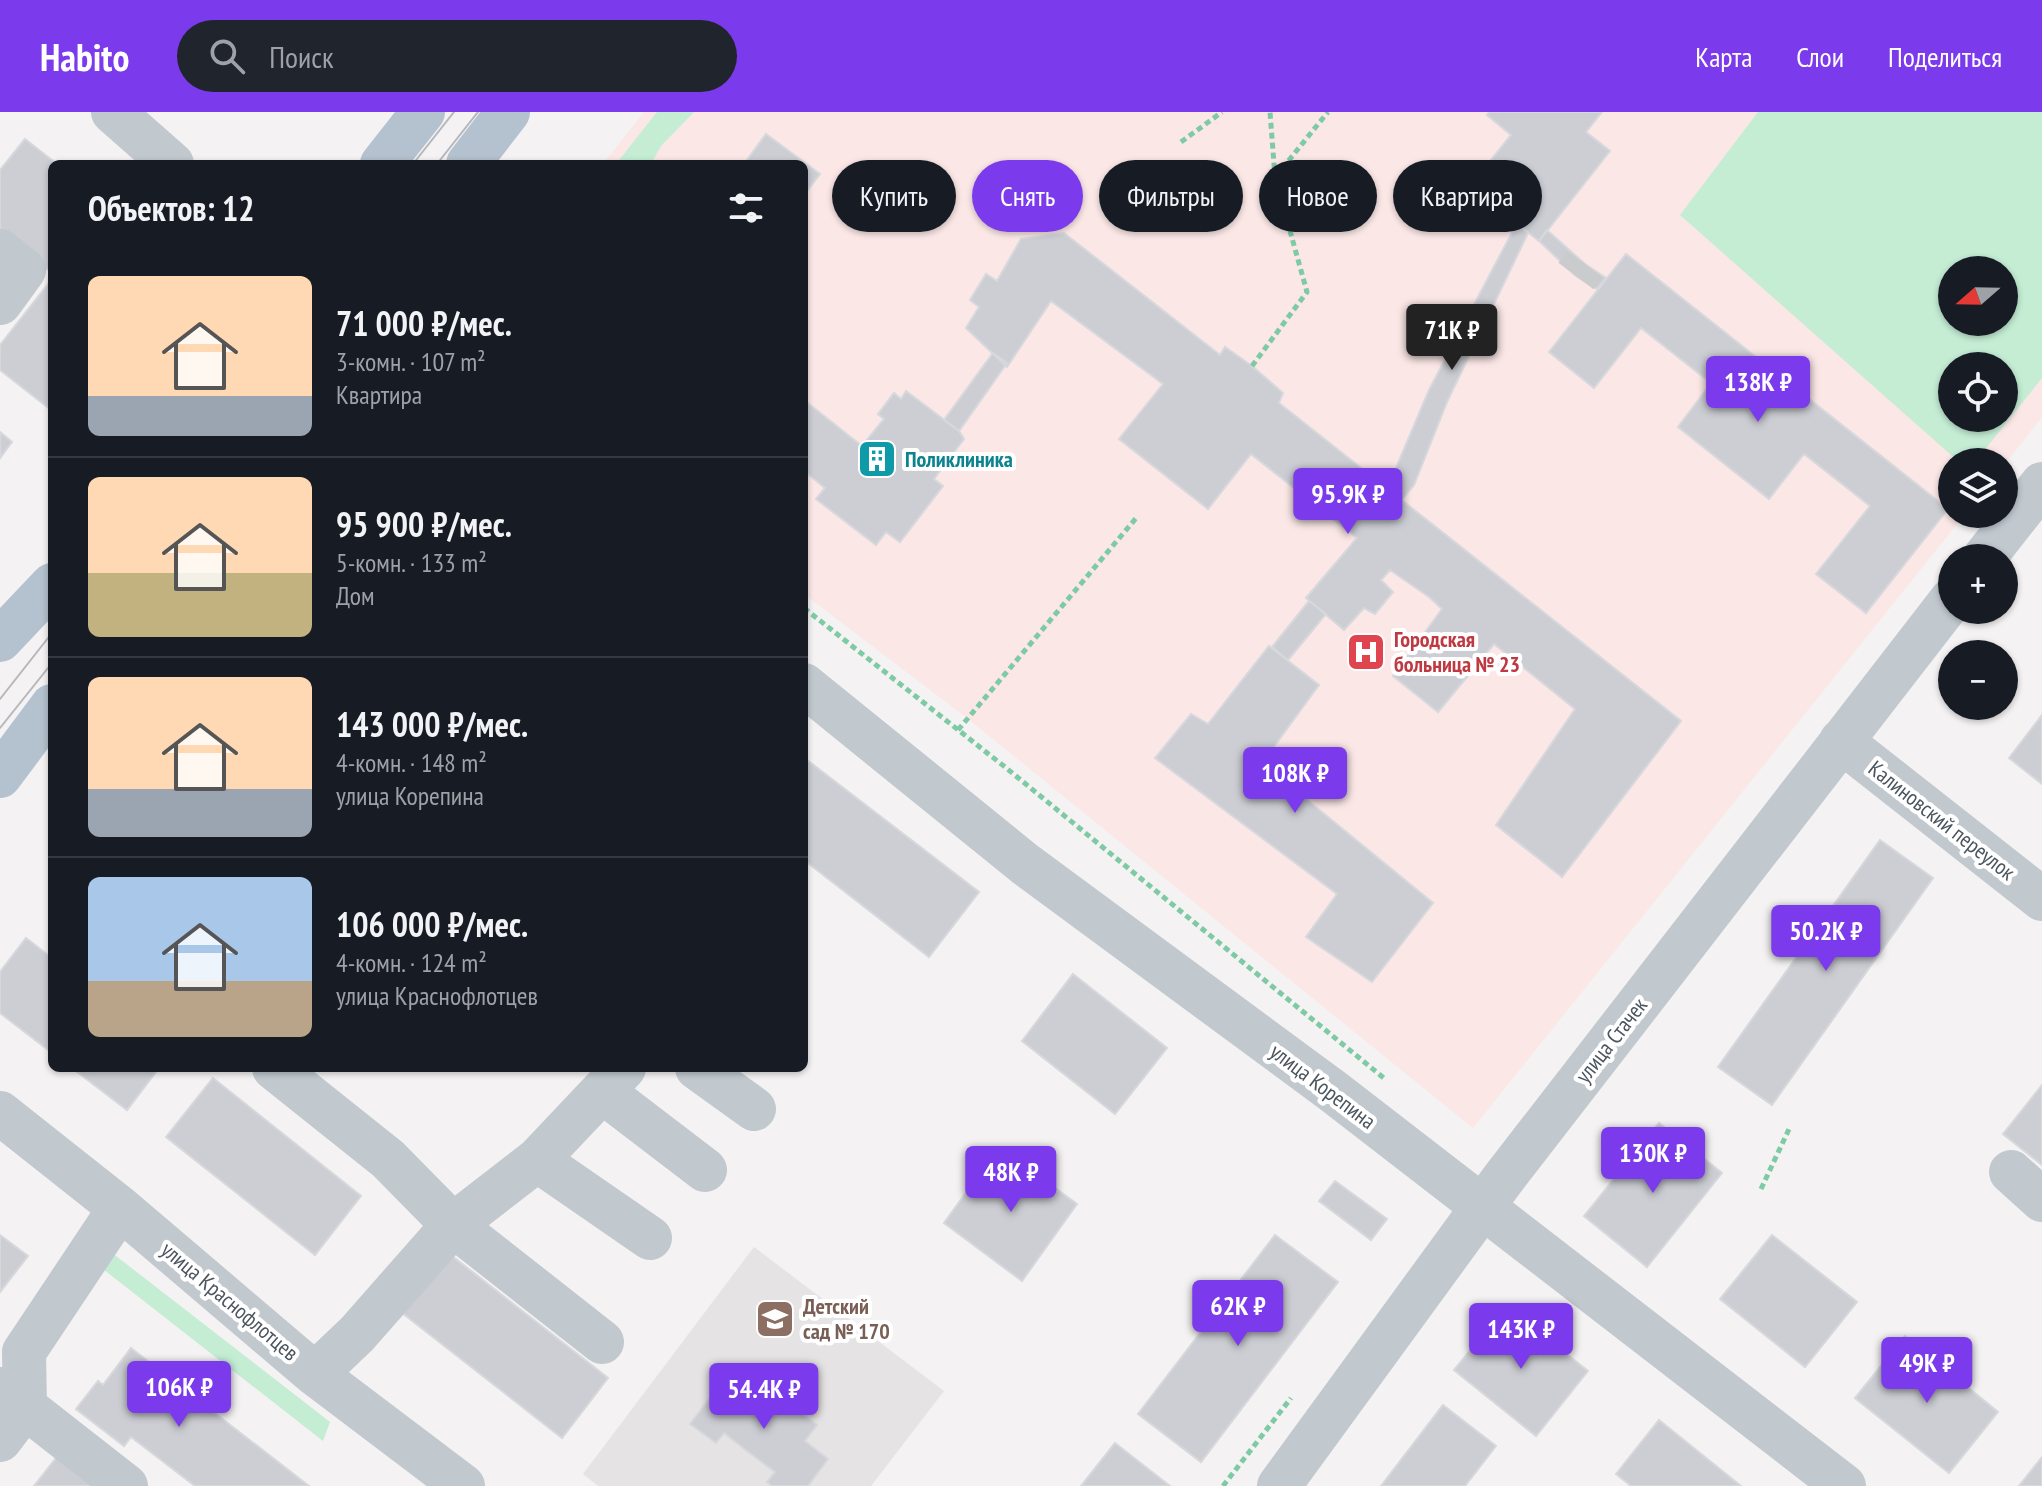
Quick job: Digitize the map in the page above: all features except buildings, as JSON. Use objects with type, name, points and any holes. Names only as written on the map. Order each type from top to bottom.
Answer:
[{"type":"main road","points":[[385,160],[423,112]]},
{"type":"main road","points":[[471,160],[508,112]]},
{"type":"main road","points":[[0,640],[48,589]]},
{"type":"main road","points":[[0,776],[48,711]]},
{"type":"street","points":[[113,112],[167,160]]},
{"type":"street","points":[[0,251],[24,270],[0,303]]},
{"type":"street","points":[[1995,544],[2042,484]]},
{"type":"street","name":"улица Стачек","points":[[1279,1486],[1482,1210],[1938,617]]},
{"type":"street","name":"улица Корепина","points":[[808,688],[1025,864],[1322,1084],[1844,1486]]},
{"type":"street","name":"Калиновский переулок","points":[[1841,741],[2042,899]]},
{"type":"street","points":[[279,1072],[388,1159],[453,1225],[602,1342]]},
{"type":"street","points":[[703,1072],[754,1109]]},
{"type":"street","points":[[315,1374],[357,1334],[453,1225],[537,1160],[614,1080],[705,1170]]},
{"type":"street","name":"улица Краснофлотцев","points":[[0,1113],[120,1208],[315,1374],[463,1486]]},
{"type":"street","points":[[537,1160],[650,1238]]},
{"type":"street","points":[[120,1208],[24,1352],[8,1411],[126,1486]]},
{"type":"path","points":[[1181,142],[1222,112]]},
{"type":"path","points":[[1270,112],[1274,160]]},
{"type":"path","points":[[1289,160],[1328,112]]},
{"type":"path","points":[[1252,366],[1307,292],[1290,232]]},
{"type":"path","points":[[958,730],[1137,517]]},
{"type":"path","points":[[808,611],[1396,1088]]},
{"type":"path","points":[[1761,1189],[1790,1127]]},
{"type":"shaded area","name":"Городская больница № 23","points":[[644,112],[2042,112],[2042,417],[2017,448],[1938,448],[1938,528],[1954,528],[1473,1128],[967,718],[808,597],[808,160],[606,160]]},
{"type":"shaded area","name":"Детский сад № 170","points":[[754,1247],[944,1391],[871,1486],[598,1486],[583,1474]]},
{"type":"green space","points":[[657,112],[694,112],[661,146],[653,160],[619,160]]},
{"type":"green space","points":[[1758,112],[2042,112],[2042,378],[2018,408],[2018,352],[1938,352],[1938,432],[1999,432],[1986,448],[1943,448],[1680,215]]},
{"type":"green space","points":[[107,1249],[330,1422],[323,1441],[94,1262]]},
{"type":"tunnel","points":[[1576,276],[1585,264]]},
{"type":"tram line","points":[[416,160],[454,112]]},
{"type":"tram line","points":[[440,160],[478,112]]},
{"type":"tram line","points":[[0,699],[48,638]]},
{"type":"tram line","points":[[0,728],[48,668]]},
{"type":"place","name":"Поликлиника","points":[[877,459]]},
{"type":"place","name":"Городская больница № 23","points":[[1366,652]]},
{"type":"place","name":"Детский сад № 170","points":[[775,1319]]}]
